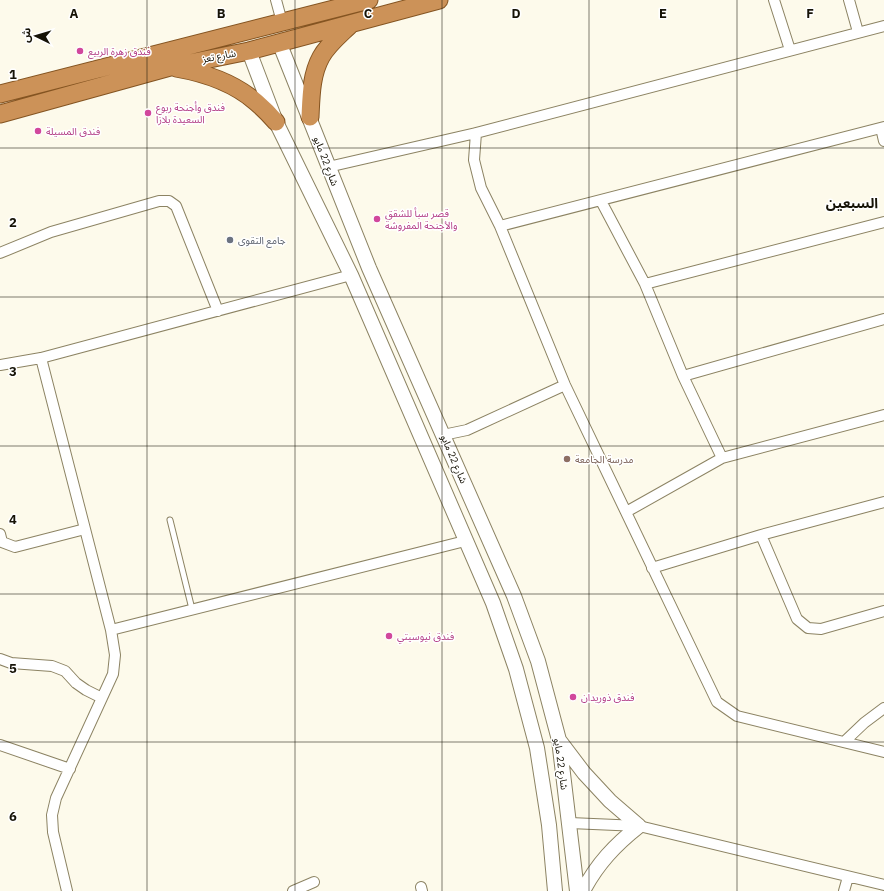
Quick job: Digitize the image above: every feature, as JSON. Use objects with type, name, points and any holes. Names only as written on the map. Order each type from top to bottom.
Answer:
[{"type":"highway","name":"شارع تعز","points":[[0,94],[369,0]]},
{"type":"highway","name":"شارع تعز","points":[[0,114],[170,66],[249,51],[439,0]]},
{"type":"highway","points":[[310,117],[312,83],[321,57],[351,24]]},
{"type":"highway","points":[[170,66],[226,82],[256,101],[276,122]]},
{"type":"main road","name":"شارع 22 مايو","points":[[279,42],[369,268],[514,596],[538,661],[559,740],[577,891]]},
{"type":"main road","points":[[249,51],[276,122],[351,275],[493,603],[516,669],[537,748],[549,825],[555,891]]},
{"type":"main road","points":[[351,275],[369,268]]},
{"type":"main road","points":[[423,444],[443,435]]},
{"type":"main road","points":[[559,740],[584,773],[610,801],[638,826],[619,842],[603,860],[589,880],[584,891]]},
{"type":"main road","points":[[549,825],[570,823]]},
{"type":"street","points":[[276,0],[282,22]]},
{"type":"street","points":[[774,0],[790,50]]},
{"type":"street","points":[[849,0],[858,32]]},
{"type":"street","points":[[328,167],[476,133],[884,26]]},
{"type":"street","points":[[500,226],[882,128],[884,141]]},
{"type":"street","points":[[476,133],[474,160],[481,188],[500,226],[565,385],[716,702],[737,716],[884,752]]},
{"type":"street","points":[[0,253],[51,232],[159,201],[169,201],[176,206],[218,311]]},
{"type":"street","points":[[601,201],[645,284],[683,376],[722,458]]},
{"type":"street","points":[[645,284],[884,222]]},
{"type":"street","points":[[0,365],[41,358],[351,275]]},
{"type":"street","points":[[683,376],[884,319]]},
{"type":"street","points":[[41,358],[86,529],[111,630],[115,655],[113,674],[56,798],[52,815],[53,832],[67,891]]},
{"type":"street","points":[[443,435],[466,430],[565,385]]},
{"type":"street","points":[[626,512],[722,458],[884,415]]},
{"type":"street","points":[[652,568],[761,535],[884,502]]},
{"type":"street","points":[[0,534],[2,542],[15,547],[86,529]]},
{"type":"street","points":[[761,535],[797,619],[808,628],[821,629],[884,611]]},
{"type":"street","points":[[111,630],[465,541]]},
{"type":"street","points":[[0,659],[11,663],[34,664],[58,668],[64,671],[76,683],[86,690],[102,698]]},
{"type":"street","points":[[844,742],[864,722],[884,708]]},
{"type":"street","points":[[0,745],[70,769]]},
{"type":"street","points":[[570,823],[638,826],[884,885]]},
{"type":"street","points":[[844,891],[848,877]]},
{"type":"street","points":[[292,891],[314,882]]},
{"type":"lane","points":[[170,520],[192,610]]},
{"type":"place","name":"فندق زهرة الربيع","points":[[80,51]]},
{"type":"place","name":"فندق وأجنحة ربوع السعيدة بلازا","points":[[148,113]]},
{"type":"place","name":"فندق المسيلة","points":[[38,131]]},
{"type":"place","name":"قصر سبأ للشقق والأجنحة المفروشة","points":[[377,219]]},
{"type":"place","name":"جامع التقوى","points":[[230,240]]},
{"type":"place","name":"مدرسة الجامعة","points":[[567,459]]},
{"type":"place","name":"فندق نيوسيتي","points":[[389,636]]},
{"type":"place","name":"فندق ذوريدان","points":[[573,697]]},
{"type":"district","name":"السبعين","points":[[852,203]]}]
